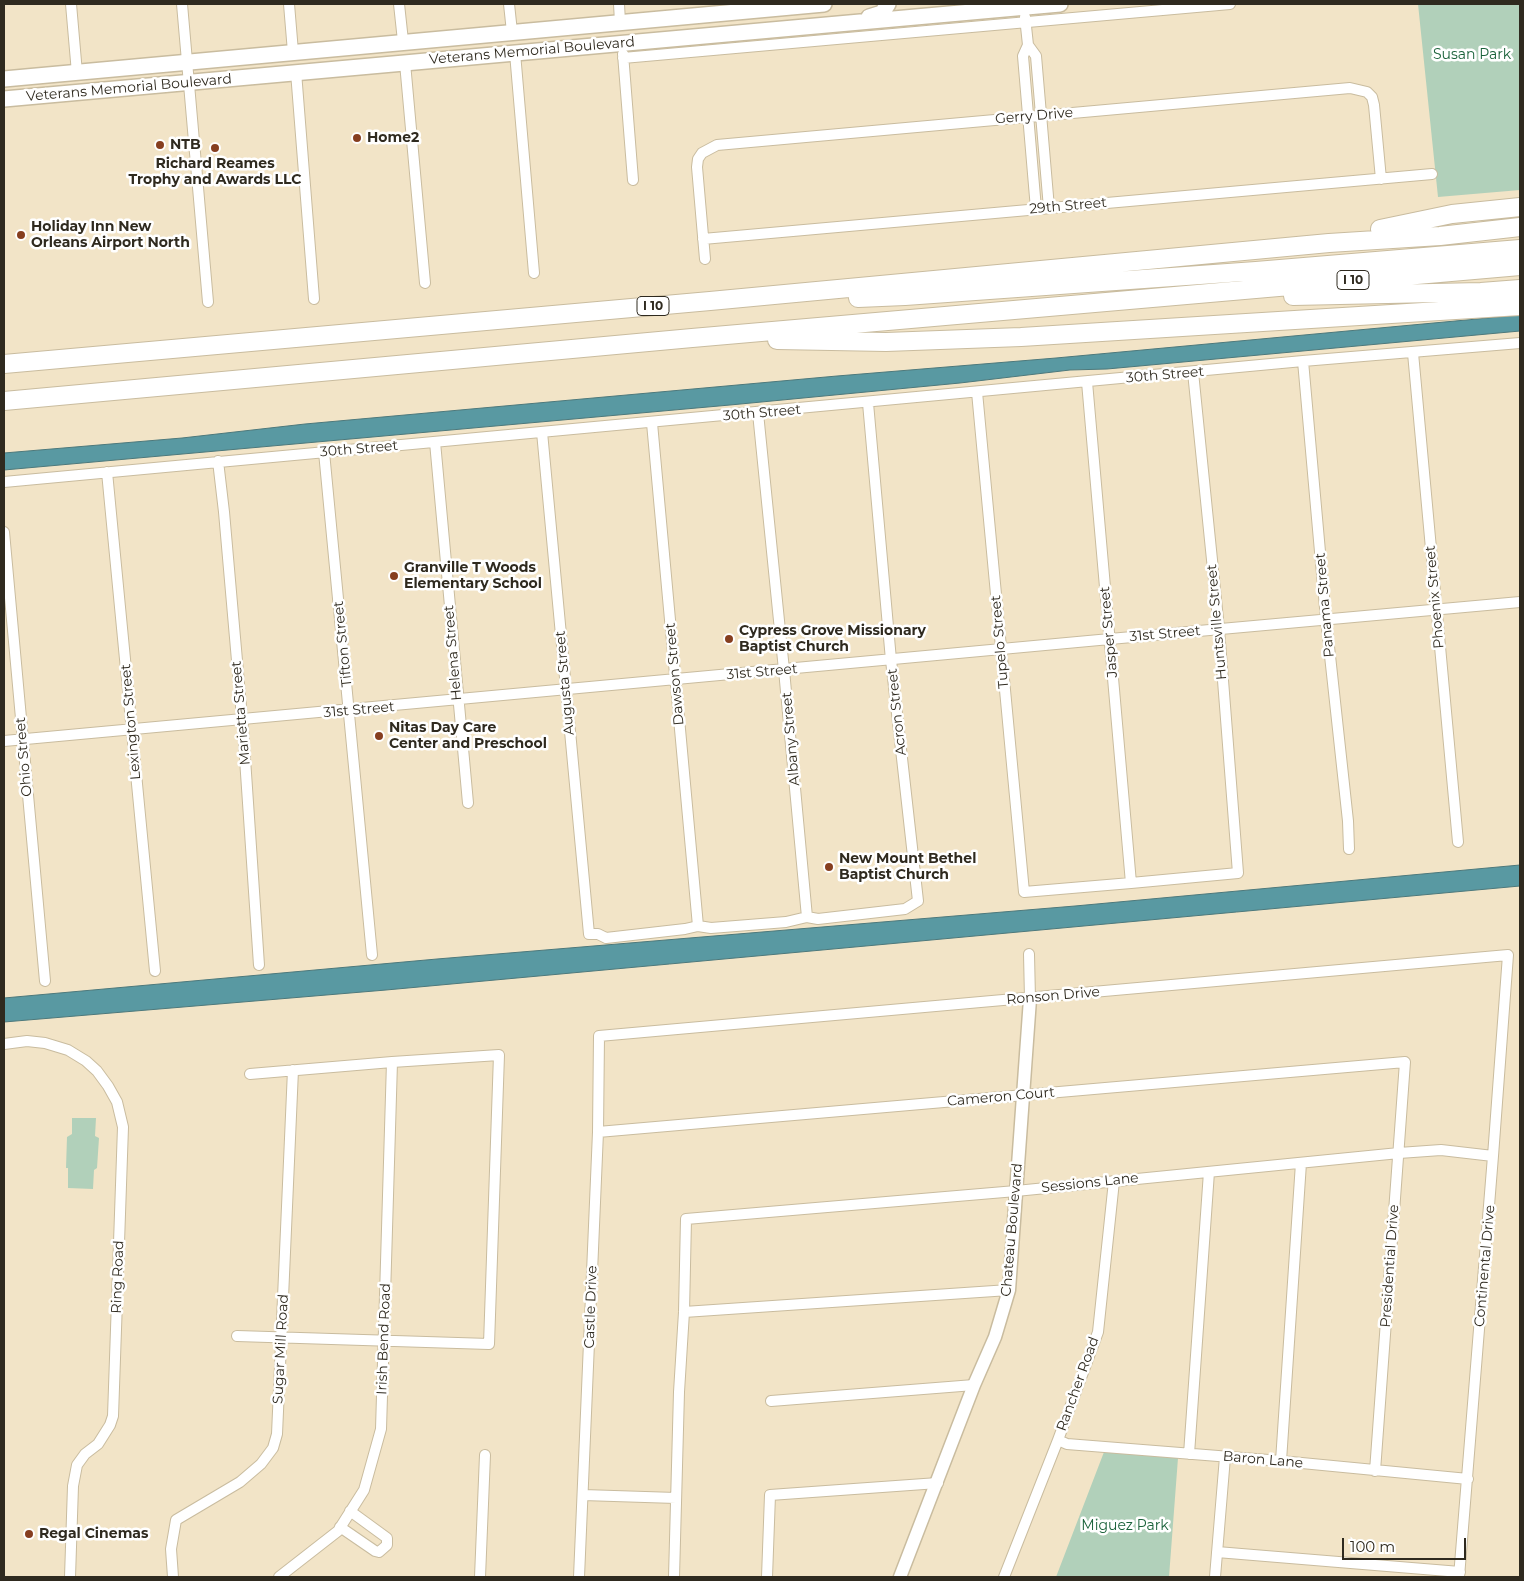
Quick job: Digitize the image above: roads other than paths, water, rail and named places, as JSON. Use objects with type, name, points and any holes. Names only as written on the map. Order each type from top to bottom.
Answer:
[{"type":"highway","points":[[1329,242],[1344,235],[1394,228],[1452,214],[1520,207]]},
{"type":"highway","name":"I 10","points":[[4,364],[710,301],[1329,242],[1440,236],[1520,227]]},
{"type":"highway","points":[[710,301],[905,296],[1256,271],[1520,249]]},
{"type":"highway","name":"I 10","points":[[4,401],[692,338],[1520,266]]},
{"type":"highway","points":[[1218,293],[1294,296],[1480,292],[1520,289]]},
{"type":"highway","points":[[692,338],[886,342],[1021,337],[1520,306]]},
{"type":"main road","name":"Veterans Memorial Boulevard","points":[[4,79],[713,14],[729,8],[824,4]]},
{"type":"main road","points":[[824,25],[870,17],[882,13],[888,4]]},
{"type":"main road","name":"Veterans Memorial Boulevard","points":[[4,99],[824,25],[910,10],[1025,15],[1060,4]]},
{"type":"main road","points":[[630,42],[707,27],[713,14]]},
{"type":"main road","points":[[457,59],[484,52],[529,45],[535,40],[536,30]]},
{"type":"main road","points":[[346,68],[345,60],[347,55],[355,46]]},
{"type":"main road","points":[[303,72],[322,62],[324,56],[321,50]]},
{"type":"street","points":[[71,4],[76,73]]},
{"type":"street","points":[[182,4],[208,302]]},
{"type":"street","points":[[289,4],[293,52]]},
{"type":"street","points":[[399,4],[403,41]]},
{"type":"street","points":[[509,4],[512,32]]},
{"type":"street","points":[[619,4],[620,22]]},
{"type":"street","points":[[624,58],[1025,15],[1230,4]]},
{"type":"street","points":[[1025,15],[1028,45],[1023,56],[1036,209]]},
{"type":"street","points":[[630,42],[624,58],[633,180]]},
{"type":"street","points":[[1028,45],[1036,56],[1050,208]]},
{"type":"street","points":[[515,53],[534,272]]},
{"type":"street","points":[[405,63],[425,283]]},
{"type":"street","points":[[303,72],[314,299]]},
{"type":"street","name":"Gerry Drive","points":[[703,239],[698,159],[702,153],[717,145],[1350,88],[1367,92],[1372,97],[1381,179]]},
{"type":"street","name":"29th Street","points":[[703,239],[1432,174]]},
{"type":"street","points":[[703,239],[705,259]]},
{"type":"street","name":"30th Street","points":[[4,482],[1303,361],[1520,344]]},
{"type":"street","name":"Phoenix Street","points":[[1413,352],[1458,842]]},
{"type":"street","name":"Panama Street","points":[[1303,361],[1326,619],[1348,821],[1349,849]]},
{"type":"street","name":"Huntsville Street","points":[[1131,883],[1238,873],[1219,629],[1193,372]]},
{"type":"street","name":"Jasper Street","points":[[1087,382],[1131,883]]},
{"type":"street","name":"Tupelo Street","points":[[977,392],[1024,892],[1131,883]]},
{"type":"street","name":"Acron Street","points":[[807,917],[818,919],[905,909],[918,901],[891,660],[868,403]]},
{"type":"street","name":"Albany Street","points":[[758,413],[807,917]]},
{"type":"street","name":"Dawson Street","points":[[652,423],[698,926]]},
{"type":"street","name":"Augusta Street","points":[[542,432],[589,934],[598,934],[606,938],[698,926]]},
{"type":"street","name":"Helena Street","points":[[435,442],[468,804]]},
{"type":"street","name":"Tifton Street","points":[[324,452],[372,955]]},
{"type":"street","name":"Marietta Street","points":[[218,461],[242,720],[259,965]]},
{"type":"street","name":"Lexington Street","points":[[107,472],[155,971]]},
{"type":"street","name":"Ohio Street","points":[[4,532],[45,981]]},
{"type":"street","name":"31st Street","points":[[4,741],[1520,602]]},
{"type":"street","points":[[698,926],[711,928],[786,922],[807,917]]},
{"type":"street","name":"Chateau Boulevard","points":[[900,1577],[938,1483],[974,1385],[995,1337],[1009,1290],[1030,999],[1029,954]]},
{"type":"street","name":"Ronson Drive","points":[[599,1036],[1508,955]]},
{"type":"street","name":"Continental Drive","points":[[1459,1574],[1468,1480],[1508,955]]},
{"type":"street","name":"Castle Drive","points":[[579,1577],[598,1132],[599,1036]]},
{"type":"street","name":"Ring Road","points":[[4,1044],[27,1041],[45,1043],[68,1050],[86,1061],[97,1071],[108,1086],[116,1102],[123,1127],[113,1416],[110,1425],[98,1444],[85,1454],[77,1465],[73,1486],[70,1577]]},
{"type":"street","points":[[237,1336],[489,1344],[499,1055],[250,1074]]},
{"type":"street","name":"Irish Bend Road","points":[[283,1576],[338,1531],[364,1490],[381,1428],[392,1062]]},
{"type":"street","name":"Cameron Court","points":[[598,1132],[1405,1062]]},
{"type":"street","name":"Presidential Drive","points":[[1375,1471],[1405,1062]]},
{"type":"street","name":"Sugar Mill Road","points":[[173,1577],[171,1549],[176,1520],[240,1482],[261,1464],[273,1448],[278,1434],[293,1070]]},
{"type":"street","name":"Sessions Lane","points":[[684,1312],[686,1219],[1114,1181],[1399,1153],[1442,1150],[1493,1156]]},
{"type":"street","points":[[1281,1461],[1301,1163]]},
{"type":"street","points":[[1189,1454],[1209,1172]]},
{"type":"street","name":"Rancher Road","points":[[1004,1577],[1098,1332],[1114,1181]]},
{"type":"street","points":[[674,1577],[678,1392],[684,1312],[1009,1290]]},
{"type":"street","points":[[771,1401],[974,1385]]},
{"type":"street","name":"Baron Lane","points":[[1058,1440],[1067,1444],[1281,1461],[1468,1480]]},
{"type":"street","points":[[480,1577],[485,1455]]},
{"type":"street","points":[[1215,1577],[1225,1457]]},
{"type":"street","points":[[767,1577],[770,1494],[938,1483]]},
{"type":"street","points":[[583,1494],[676,1498]]},
{"type":"street","points":[[340,1527],[375,1551],[379,1552],[388,1544],[388,1538],[350,1511]]},
{"type":"street","points":[[1217,1552],[1459,1574]]},
{"type":"water","points":[[60,239],[61,247],[46,248],[45,240]]},
{"type":"water","points":[[1520,315],[1520,331],[1107,369],[1070,370],[960,383],[730,405],[4,470],[4,453],[182,438],[305,424]]},
{"type":"water","points":[[1520,865],[1520,886],[386,990],[4,1022],[4,998],[437,959],[1075,906]]},
{"type":"place","name":"Home2","points":[[357,138]]},
{"type":"place","name":"NTB","points":[[160,145]]},
{"type":"place","name":"Richard Reames Trophy and Awards LLC","points":[[215,148]]},
{"type":"place","name":"Holiday Inn New Orleans Airport North","points":[[21,235]]},
{"type":"place","name":"Granville T Woods Elementary School","points":[[394,576]]},
{"type":"place","name":"Cypress Grove Missionary Baptist Church","points":[[729,639]]},
{"type":"place","name":"Nitas Day Care Center and Preschool","points":[[379,736]]},
{"type":"place","name":"New Mount Bethel Baptist Church","points":[[829,867]]},
{"type":"place","name":"Regal Cinemas","points":[[29,1534]]},
{"type":"park label","name":"Susan Park","points":[[1472,55]]},
{"type":"park label","name":"Miguez Park","points":[[1125,1526]]}]
